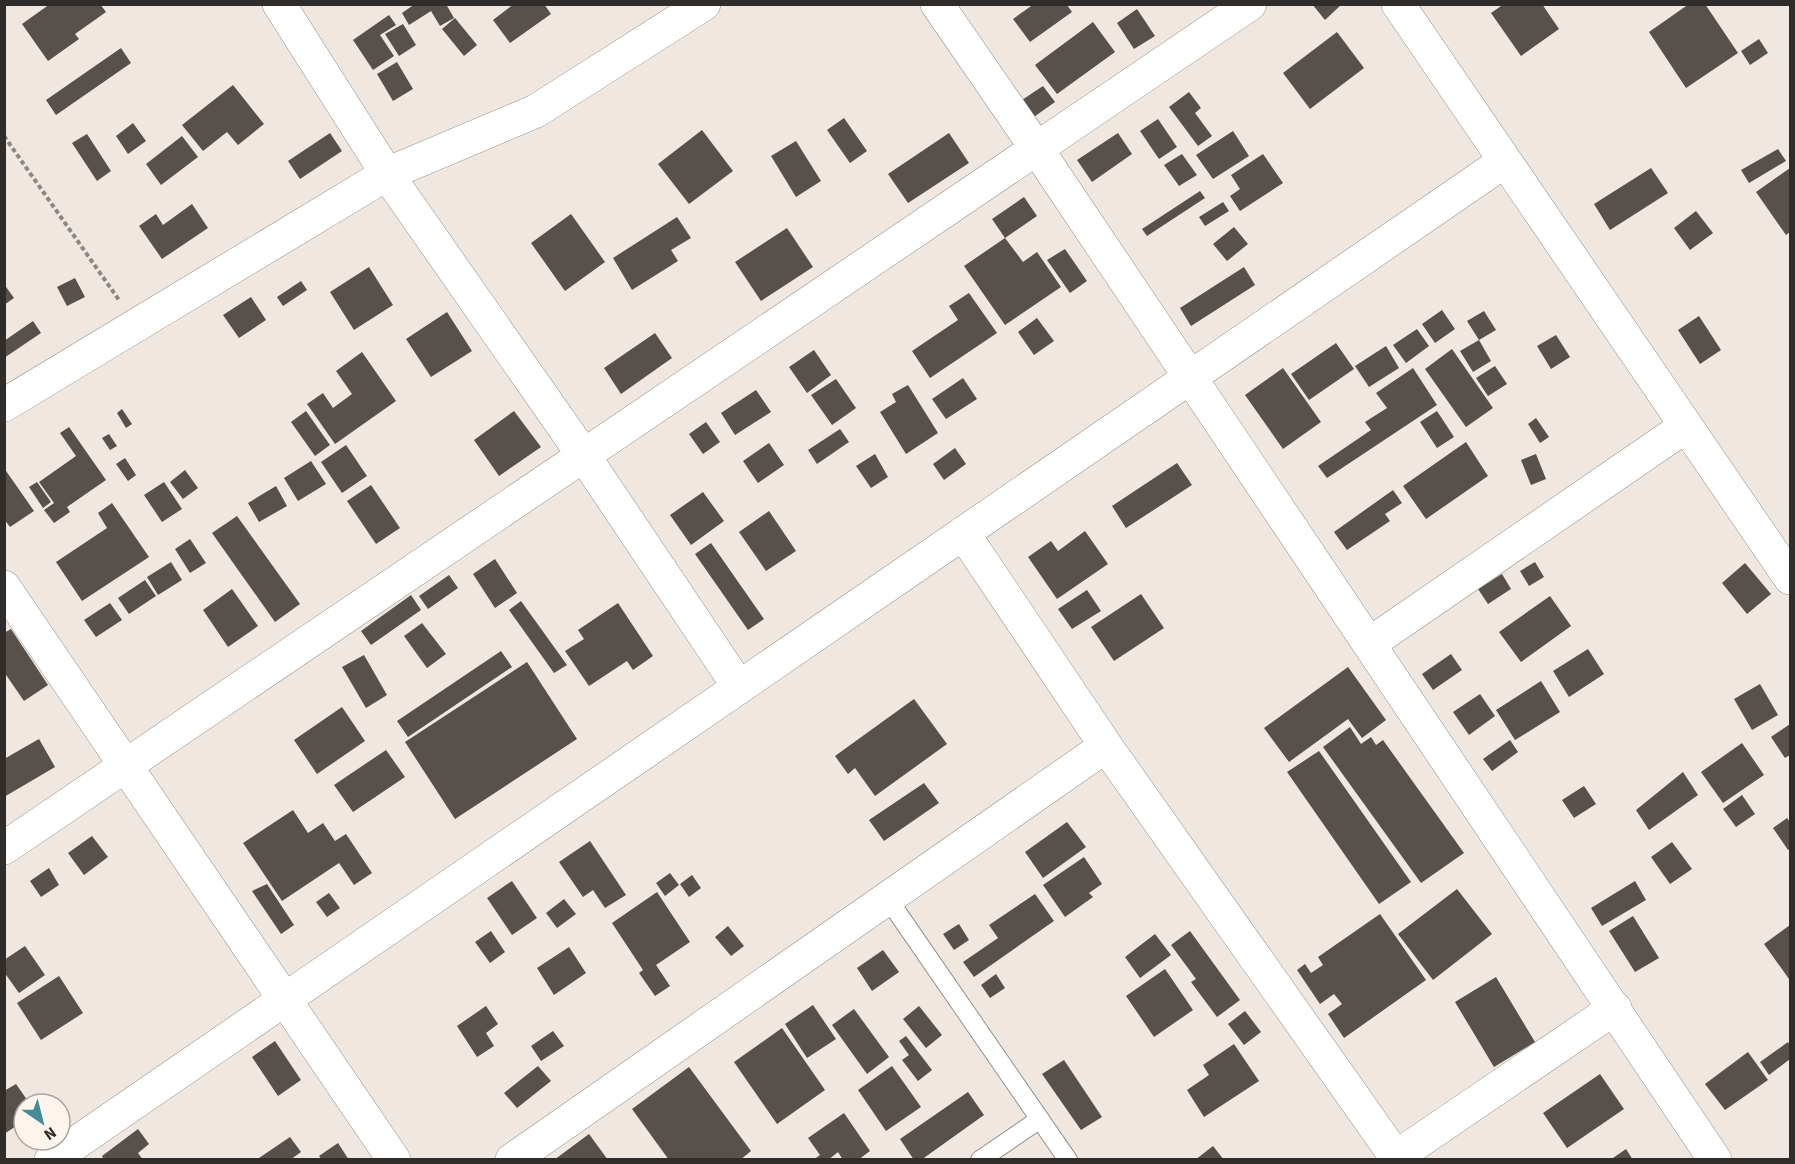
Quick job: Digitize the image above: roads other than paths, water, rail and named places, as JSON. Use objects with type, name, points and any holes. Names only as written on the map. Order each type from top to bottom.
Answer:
[{"type":"street","points":[[279,4],[387,174],[584,456],[739,687]]},
{"type":"street","points":[[4,405],[387,174],[536,111],[704,4]]},
{"type":"street","points":[[937,4],[1037,149],[1715,1160]]},
{"type":"street","points":[[4,848],[1250,4]]},
{"type":"street","points":[[1398,4],[1791,578]]},
{"type":"street","points":[[64,1156],[285,999],[1505,161]]},
{"type":"street","points":[[1369,644],[1686,426]]},
{"type":"street","points":[[963,532],[1106,746],[1396,1157],[1615,1008]]},
{"type":"street","points":[[4,587],[394,1160]]},
{"type":"street","points":[[512,1160],[1106,746]]},
{"type":"lane","points":[[888,899],[1068,1160]]},
{"type":"lane","points":[[980,1160],[1040,1119]]}]
